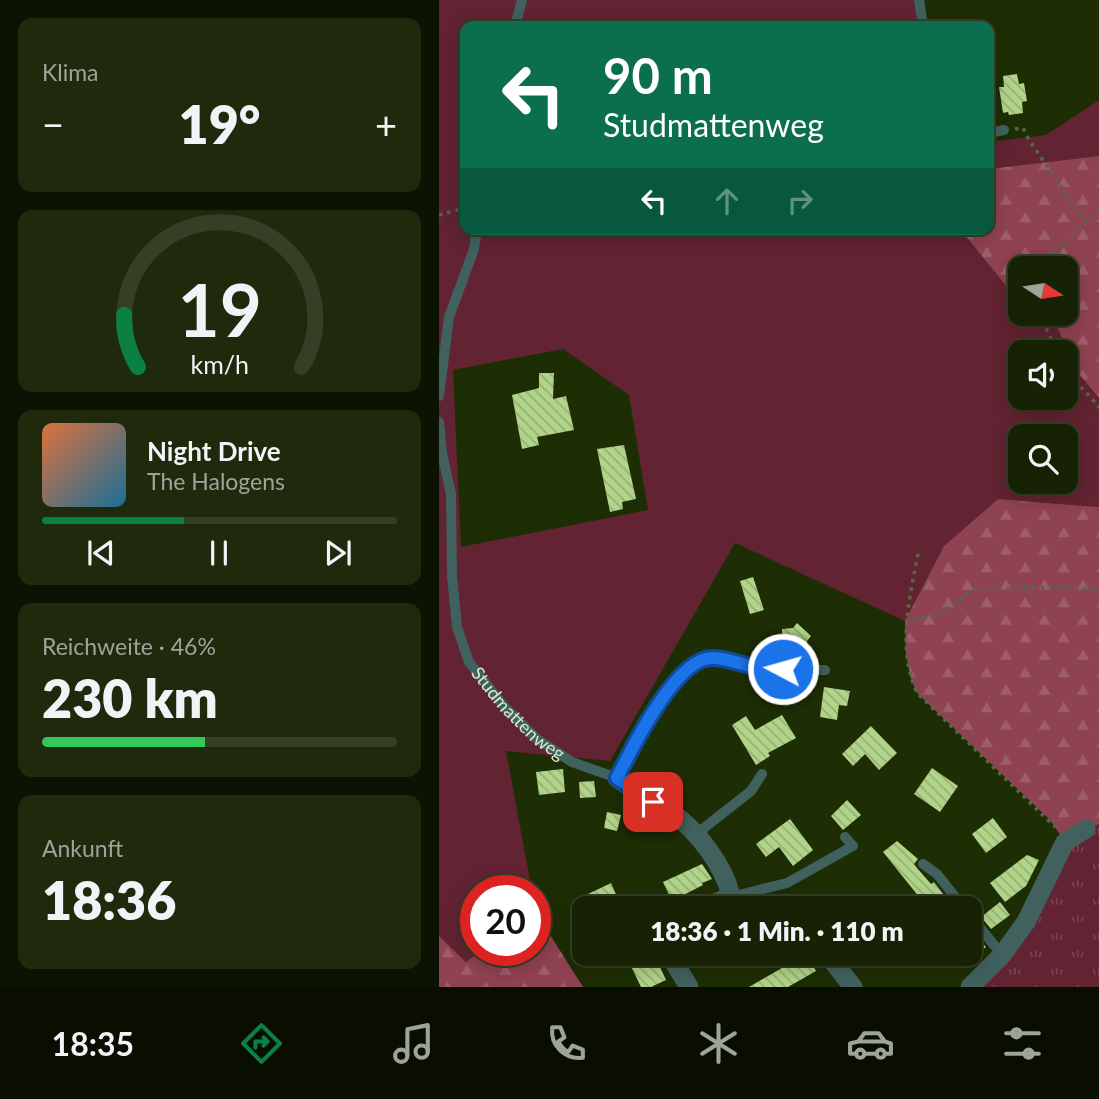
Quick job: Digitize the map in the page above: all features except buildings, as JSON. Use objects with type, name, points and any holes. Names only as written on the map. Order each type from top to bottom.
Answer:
[{"type":"street","name":"Studmattenweg","points":[[617,778],[674,814],[695,835],[718,865],[731,896]]},
{"type":"street","points":[[970,987],[1002,955],[1026,922],[1065,842],[1093,827]]},
{"type":"street","points":[[676,966],[689,987]]},
{"type":"street","points":[[836,966],[853,987]]},
{"type":"lane","points":[[516,21],[522,0]]},
{"type":"lane","points":[[919,0],[922,21]]},
{"type":"lane","points":[[994,132],[1004,130]]},
{"type":"lane","points":[[439,396],[449,317],[474,249],[476,235]]},
{"type":"lane","name":"Studmattenweg","points":[[439,422],[442,453],[451,494],[452,576],[457,627],[469,662],[503,705],[537,739],[572,762],[617,778]]},
{"type":"lane","points":[[617,778],[642,728],[676,681],[696,662],[710,658],[761,668],[825,670]]},
{"type":"lane","points":[[695,835],[751,791],[762,774]]},
{"type":"lane","points":[[731,896],[787,883],[853,846],[845,837]]},
{"type":"lane","points":[[923,864],[937,874],[954,896]]},
{"type":"lane","points":[[982,930],[1002,955]]},
{"type":"path","points":[[1004,130],[1023,128],[1085,221]]},
{"type":"path","points":[[439,215],[460,209]]},
{"type":"path","points":[[1053,256],[1099,210]]},
{"type":"path","points":[[1078,384],[1099,408]]},
{"type":"path","points":[[918,554],[905,621],[906,654],[917,693],[1050,820],[1065,842]]},
{"type":"path","points":[[905,621],[934,616],[974,589],[1066,587],[1099,590]]},
{"type":"green space","points":[[439,0],[919,0],[922,21],[460,21],[460,235],[965,235],[1008,287],[1008,326],[1057,326],[1062,340],[1008,340],[1008,410],[1078,410],[1078,373],[1099,398],[1099,507],[998,499],[944,546],[905,621],[735,543],[610,761],[506,751],[529,875],[460,875],[460,956],[439,936]],"holes":[[[563,349],[629,395],[648,510],[461,547],[453,370]]]},
{"type":"green space","points":[[1099,100],[1099,156],[994,168],[994,141],[1046,135]]},
{"type":"green space","points":[[1099,156],[1099,398],[1078,373],[1078,340],[1062,340],[1057,326],[1078,326],[1078,256],[1008,256],[1008,287],[965,235],[994,235],[994,168]]},
{"type":"green space","points":[[998,499],[1099,507],[1099,824],[1065,842],[1050,820],[917,693],[906,654],[905,621],[944,546]]},
{"type":"green space","points":[[1099,824],[1099,987],[970,987],[1002,955],[1065,842]]},
{"type":"green space","points":[[439,936],[460,956],[460,966],[551,966],[551,936],[583,987],[439,987]]},
{"type":"route","points":[[653,802],[617,778],[642,728],[676,681],[696,662],[710,658],[761,668],[783,669]]}]
